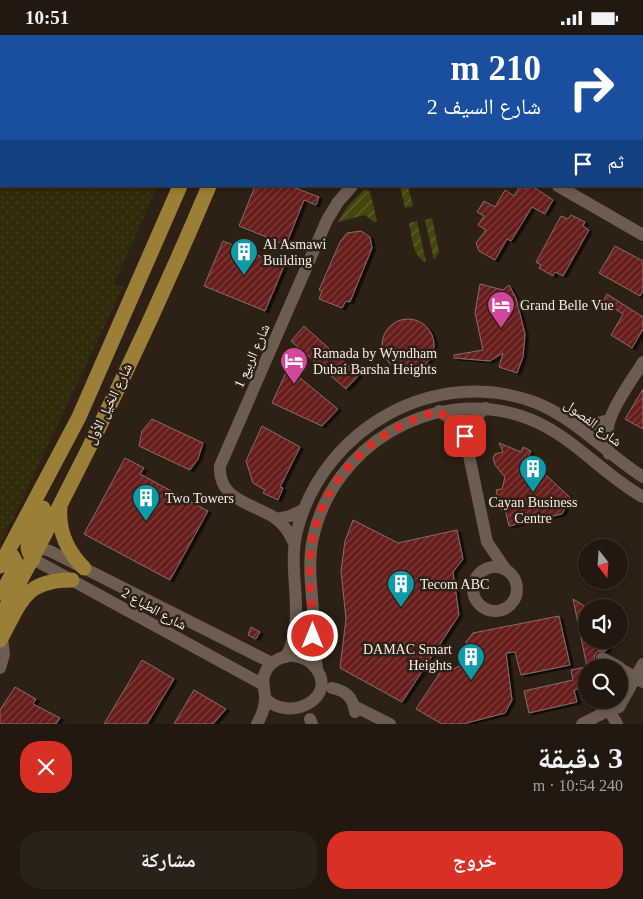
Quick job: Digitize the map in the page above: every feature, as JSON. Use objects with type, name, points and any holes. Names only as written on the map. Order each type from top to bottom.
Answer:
[{"type":"main road","name":"شارع الخيل الأول","points":[[4,558],[80,417],[180,187]]},
{"type":"main road","name":"شارع الخيل الأول","points":[[0,618],[33,552],[41,528],[61,504],[130,363],[209,187]]},
{"type":"main road","points":[[41,528],[71,451],[80,417]]},
{"type":"main road","points":[[61,504],[60,522],[64,539],[72,555],[84,568]]},
{"type":"main road","points":[[4,558],[33,552]]},
{"type":"main road","points":[[0,597],[17,565],[13,557],[4,558]]},
{"type":"main road","points":[[1,639],[30,590],[44,582],[72,580]]},
{"type":"street","name":"شارع الربيع 1","points":[[294,543],[287,530],[276,519],[237,500],[227,492],[220,476],[221,459],[303,279],[327,220],[338,202],[351,187]]},
{"type":"street","points":[[560,187],[643,235]]},
{"type":"street","points":[[609,454],[605,439],[609,421],[643,362]]},
{"type":"street","name":"شارع الفصول","points":[[286,657],[297,627],[294,543],[309,494],[322,473],[353,438],[393,411],[434,395],[474,391],[518,397],[550,409],[579,428],[609,454],[643,477]]},
{"type":"street","points":[[465,436],[473,419],[486,409]]},
{"type":"street","name":"شارع الفصول","points":[[317,669],[310,559],[315,530],[325,502],[336,483],[365,449],[402,424],[438,411],[486,409],[521,415],[569,440],[616,481],[643,497]]},
{"type":"street","points":[[438,411],[454,421],[465,436],[487,542],[514,579],[516,592],[508,606],[497,611],[482,607],[475,599],[473,583],[480,572],[487,542]]},
{"type":"street","points":[[579,428],[609,421]]},
{"type":"street","points":[[276,519],[304,510]]},
{"type":"street","name":"شارع الطباع 2","points":[[33,552],[84,568],[272,663]]},
{"type":"street","name":"شارع الطباع 2","points":[[33,552],[72,580],[262,684]]},
{"type":"street","points":[[480,572],[493,567],[506,570]]},
{"type":"street","points":[[202,652],[214,649],[216,641],[214,634]]},
{"type":"street","points":[[0,668],[4,654],[1,639]]},
{"type":"street","points":[[257,724],[265,698],[262,684],[267,669],[272,663],[286,657],[300,657],[317,669],[321,683],[319,697],[310,708],[292,718],[278,711],[265,698]]},
{"type":"street","points":[[582,724],[619,707],[639,680],[643,665]]},
{"type":"street","points":[[628,673],[639,680]]},
{"type":"street","points":[[332,688],[347,693],[354,709],[390,724]]},
{"type":"street","points":[[609,710],[617,724]]},
{"type":"sand","points":[[0,187],[158,187],[114,283],[123,287],[0,543]]},
{"type":"shaded area","points":[[400,187],[408,187],[413,206],[405,208]]},
{"type":"shaded area","points":[[365,189],[370,192],[377,221],[374,222],[365,215],[338,222],[347,207]]},
{"type":"shaded area","points":[[432,218],[439,252],[434,260],[425,220]]},
{"type":"shaded area","points":[[417,221],[426,262],[418,256],[412,240],[409,223]]},
{"type":"building","points":[[255,187],[293,187],[319,197],[316,205],[304,200],[286,245],[239,226]]},
{"type":"building","points":[[519,187],[526,189],[527,187],[534,187],[553,200],[545,214],[532,207],[511,241],[507,239],[495,260],[479,251],[476,243],[486,230],[478,225],[484,216],[477,212],[484,201],[495,207],[505,190],[514,196]]},
{"type":"building","points":[[571,215],[585,222],[583,226],[589,230],[563,276],[555,272],[553,276],[539,268],[541,265],[536,262],[561,216],[568,219]]},
{"type":"building","points":[[361,231],[370,237],[372,248],[350,302],[346,301],[342,308],[319,299],[322,291],[319,290],[340,242],[347,233]]},
{"type":"building","name":"Al Asmawi Building","points":[[223,241],[284,266],[265,311],[204,286]]},
{"type":"building","points":[[615,246],[643,261],[643,291],[640,296],[599,273]]},
{"type":"building","name":"Grand Belle Vue","points":[[480,284],[503,290],[509,285],[516,298],[525,334],[523,357],[517,373],[499,367],[503,353],[490,361],[454,358],[454,355],[483,350],[475,313]]},
{"type":"building","points":[[607,294],[643,317],[643,329],[632,348],[611,335],[623,314],[603,301]]},
{"type":"building","points":[[403,319],[413,319],[423,323],[430,330],[434,345],[430,360],[423,367],[413,371],[403,371],[393,367],[386,360],[382,350],[382,340],[386,330],[393,323]]},
{"type":"building","points":[[304,326],[359,375],[346,389],[291,341]]},
{"type":"building","name":"Ramada by Wyndham Dubai Barsha Heights","points":[[288,368],[338,409],[322,426],[272,403]]},
{"type":"building","points":[[643,389],[643,429],[625,419]]},
{"type":"building","points":[[152,419],[203,443],[198,459],[190,470],[139,446],[142,431]]},
{"type":"building","points":[[262,426],[300,447],[280,487],[283,488],[278,500],[263,493],[265,490],[253,483],[246,461]]},
{"type":"building","name":"Cayan Business Centre","points":[[499,443],[521,452],[523,447],[531,451],[525,463],[547,476],[571,498],[562,514],[509,526],[505,509],[501,510],[496,490],[502,489],[505,477],[495,465],[493,458],[495,454],[503,452]]},
{"type":"building","name":"Two Towers","points":[[125,458],[144,468],[140,474],[208,511],[170,580],[84,534]]},
{"type":"building","name":"Tecom ABC","points":[[353,520],[398,543],[457,530],[463,559],[453,572],[459,615],[402,702],[340,668],[346,619],[341,571],[345,541]]},
{"type":"building","points":[[573,599],[578,602],[578,623]]},
{"type":"building","name":"DAMAC Smart Heights","points":[[559,616],[570,665],[521,675],[515,652],[506,653],[512,700],[505,713],[463,724],[442,724],[416,709],[445,665],[452,670],[472,659],[466,642],[473,633]]},
{"type":"building","points":[[251,627],[260,632],[256,639],[248,635]]},
{"type":"building","points":[[583,649],[607,649],[606,651],[598,651],[594,659],[585,659]]},
{"type":"building","points":[[142,660],[174,679],[147,724],[104,724]]},
{"type":"building","points":[[578,669],[578,689],[574,690],[577,702],[529,713],[524,691],[573,680],[571,670]]},
{"type":"building","points":[[15,687],[36,699],[33,704],[60,718],[56,724],[0,724],[0,710]]},
{"type":"building","points":[[194,690],[226,709],[213,724],[174,724]]},
{"type":"place","name":"Al Asmawi Building","points":[[244,276]]},
{"type":"place","name":"Grand Belle Vue","points":[[501,329]]},
{"type":"place","name":"Ramada by Wyndham Dubai Barsha Heights","points":[[294,385]]},
{"type":"place","name":"Cayan Business Centre","points":[[533,493]]},
{"type":"place","name":"Two Towers","points":[[146,522]]},
{"type":"place","name":"Tecom ABC","points":[[401,608]]},
{"type":"place","name":"DAMAC Smart Heights","points":[[471,681]]},
{"type":"route","points":[[313,636],[310,579],[313,539],[325,502],[349,465],[383,435],[402,424],[438,411],[450,417],[465,436]]}]
